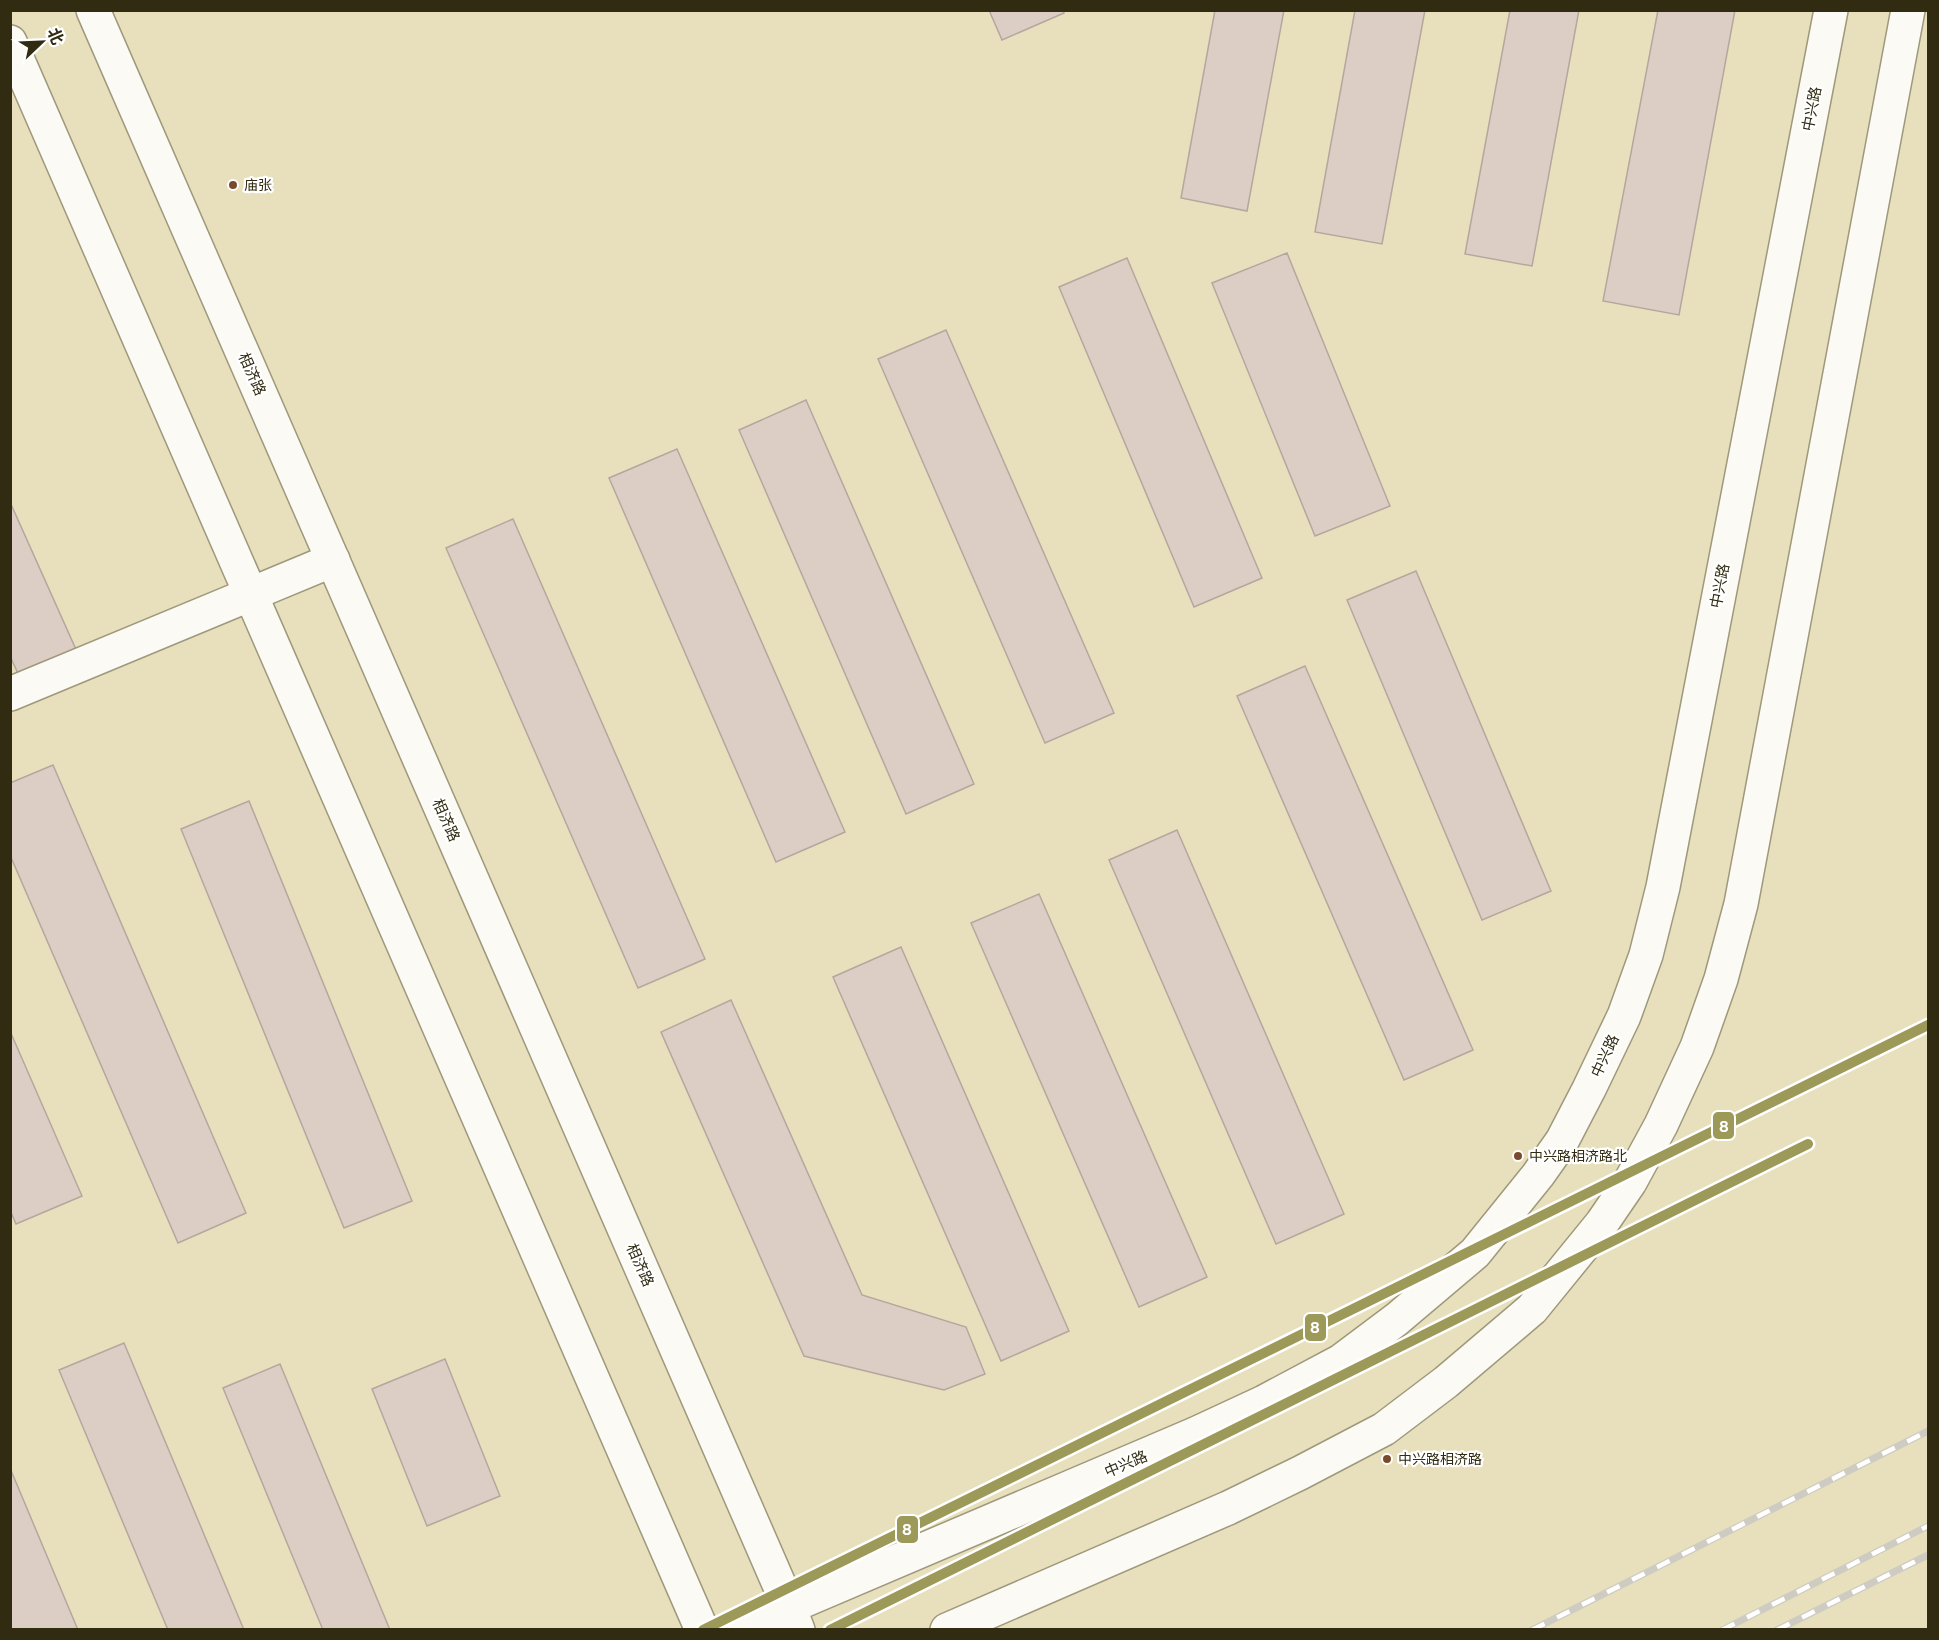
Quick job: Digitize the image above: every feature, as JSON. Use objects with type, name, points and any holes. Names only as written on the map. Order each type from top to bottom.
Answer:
[{"type":"street","name":"相济路","points":[[93,10],[793,1618]]},
{"type":"street","name":"中兴路","points":[[735,1629],[793,1618],[1264,1402],[1341,1361],[1397,1319],[1475,1253],[1539,1175],[1562,1141],[1589,1089],[1623,1017],[1646,955],[1663,887],[1831,10]]},
{"type":"street","points":[[947,1629],[1228,1508],[1384,1429],[1446,1382],[1532,1309],[1602,1223],[1630,1182],[1661,1125],[1697,1047],[1721,979],[1741,904],[1908,10]]},
{"type":"street","points":[[10,42],[702,1629]]},
{"type":"street","points":[[10,694],[333,560]]},
{"type":"building","points":[[989,10],[1063,10],[1064,13],[1002,40]]},
{"type":"building","points":[[1215,10],[1284,10],[1247,211],[1181,198]]},
{"type":"building","points":[[1355,10],[1425,10],[1382,244],[1315,232]]},
{"type":"building","points":[[1510,10],[1579,10],[1532,266],[1465,254]]},
{"type":"building","points":[[1658,10],[1735,10],[1679,315],[1603,301]]},
{"type":"building","points":[[1287,253],[1390,506],[1315,536],[1212,283]]},
{"type":"building","points":[[1127,258],[1262,578],[1194,607],[1059,287]]},
{"type":"building","points":[[946,330],[1114,713],[1045,743],[878,359]]},
{"type":"building","points":[[806,400],[974,784],[906,814],[739,430]]},
{"type":"building","points":[[677,449],[845,832],[776,862],[609,478]]},
{"type":"building","points":[[10,502],[78,654],[21,680],[10,656]]},
{"type":"building","points":[[513,519],[705,959],[638,988],[446,548]]},
{"type":"building","points":[[1416,571],[1551,891],[1482,920],[1347,600]]},
{"type":"building","points":[[1305,666],[1473,1050],[1404,1080],[1237,696]]},
{"type":"building","points":[[53,765],[246,1213],[178,1243],[10,855],[10,783]]},
{"type":"building","points":[[249,801],[412,1201],[344,1228],[181,829]]},
{"type":"building","points":[[1177,830],[1344,1214],[1276,1244],[1109,860]]},
{"type":"building","points":[[1039,894],[1207,1277],[1139,1307],[971,923]]},
{"type":"building","points":[[901,947],[1069,1331],[1001,1361],[833,977]]},
{"type":"building","points":[[731,1000],[862,1295],[966,1327],[985,1374],[944,1390],[804,1356],[661,1032]]},
{"type":"building","points":[[10,1031],[82,1196],[16,1224],[10,1210]]},
{"type":"building","points":[[124,1343],[244,1630],[168,1630],[59,1370]]},
{"type":"building","points":[[445,1359],[500,1496],[427,1526],[372,1389]]},
{"type":"building","points":[[280,1364],[390,1630],[323,1630],[223,1388]]},
{"type":"building","points":[[10,1468],[78,1630],[10,1630]]},
{"type":"railway","points":[[1532,1630],[1928,1431]]},
{"type":"railway","points":[[1722,1630],[1928,1526]]},
{"type":"railway","points":[[1777,1630],[1928,1555]]},
{"type":"transit line","name":"8","points":[[703,1630],[1928,1025]]},
{"type":"transit line","name":"8","points":[[830,1630],[1808,1144]]},
{"type":"place","name":"庙张","points":[[233,185]]},
{"type":"place","name":"中兴路相济路北","points":[[1518,1156]]},
{"type":"place","name":"中兴路相济路","points":[[1387,1459]]}]
